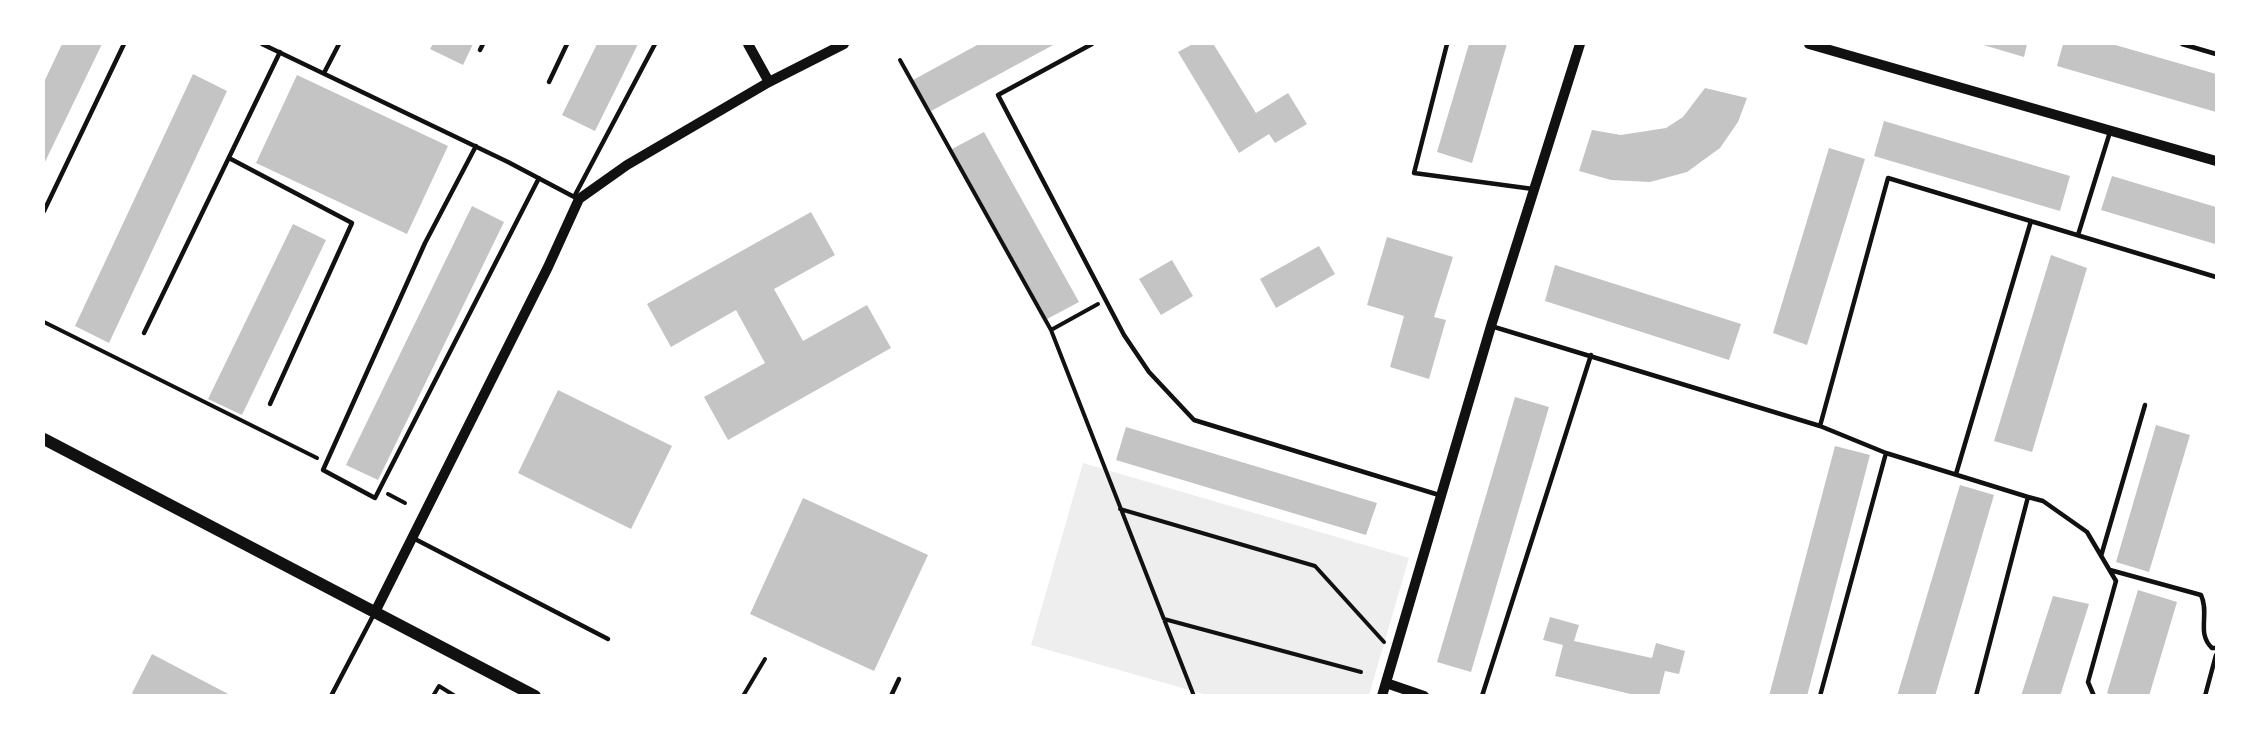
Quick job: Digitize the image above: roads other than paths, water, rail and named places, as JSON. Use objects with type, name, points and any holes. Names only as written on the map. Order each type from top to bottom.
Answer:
[{"type":"main road","points":[[44,439],[535,696]]},
{"type":"street","points":[[748,44],[769,82]]},
{"type":"street","points":[[375,612],[548,267],[576,198],[627,165],[769,82],[844,44]]},
{"type":"street","points":[[1382,696],[1491,326],[1580,44]]},
{"type":"street","points":[[1809,44],[2217,161]]},
{"type":"street","points":[[1386,683],[1424,696]]},
{"type":"lane","points":[[44,211],[124,44]]},
{"type":"lane","points":[[262,44],[476,146],[576,198],[655,44]]},
{"type":"lane","points":[[324,73],[339,44]]},
{"type":"lane","points":[[480,50],[483,44]]},
{"type":"lane","points":[[549,82],[567,44]]},
{"type":"lane","points":[[1092,44],[998,94],[1105,301],[1149,372],[1194,420],[1442,496]]},
{"type":"lane","points":[[1447,44],[1414,173],[1533,189]]},
{"type":"lane","points":[[2182,44],[2217,54]]},
{"type":"lane","points":[[144,333],[280,52]]},
{"type":"lane","points":[[2078,236],[2110,130]]},
{"type":"lane","points":[[476,146],[425,243],[323,470],[375,498],[539,178]]},
{"type":"lane","points":[[229,158],[352,223],[270,404]]},
{"type":"lane","points":[[1820,426],[1888,178],[2217,277]]},
{"type":"lane","points":[[1956,474],[2031,221]]},
{"type":"lane","points":[[1491,326],[1820,426],[1886,453],[2043,501],[2087,532],[2116,581],[2088,682],[2094,696]]},
{"type":"lane","points":[[1482,696],[1591,355]]},
{"type":"lane","points":[[2101,556],[2145,405]]},
{"type":"lane","points":[[1820,696],[1886,453]]},
{"type":"lane","points":[[1976,696],[2028,497]]},
{"type":"lane","points":[[411,537],[608,639]]},
{"type":"lane","points":[[2110,570],[2201,595],[2206,606],[2204,641],[2212,648],[2217,648]]},
{"type":"lane","points":[[331,696],[375,612]]},
{"type":"lane","points":[[2205,696],[2217,655]]},
{"type":"lane","points":[[891,696],[899,679]]}]
